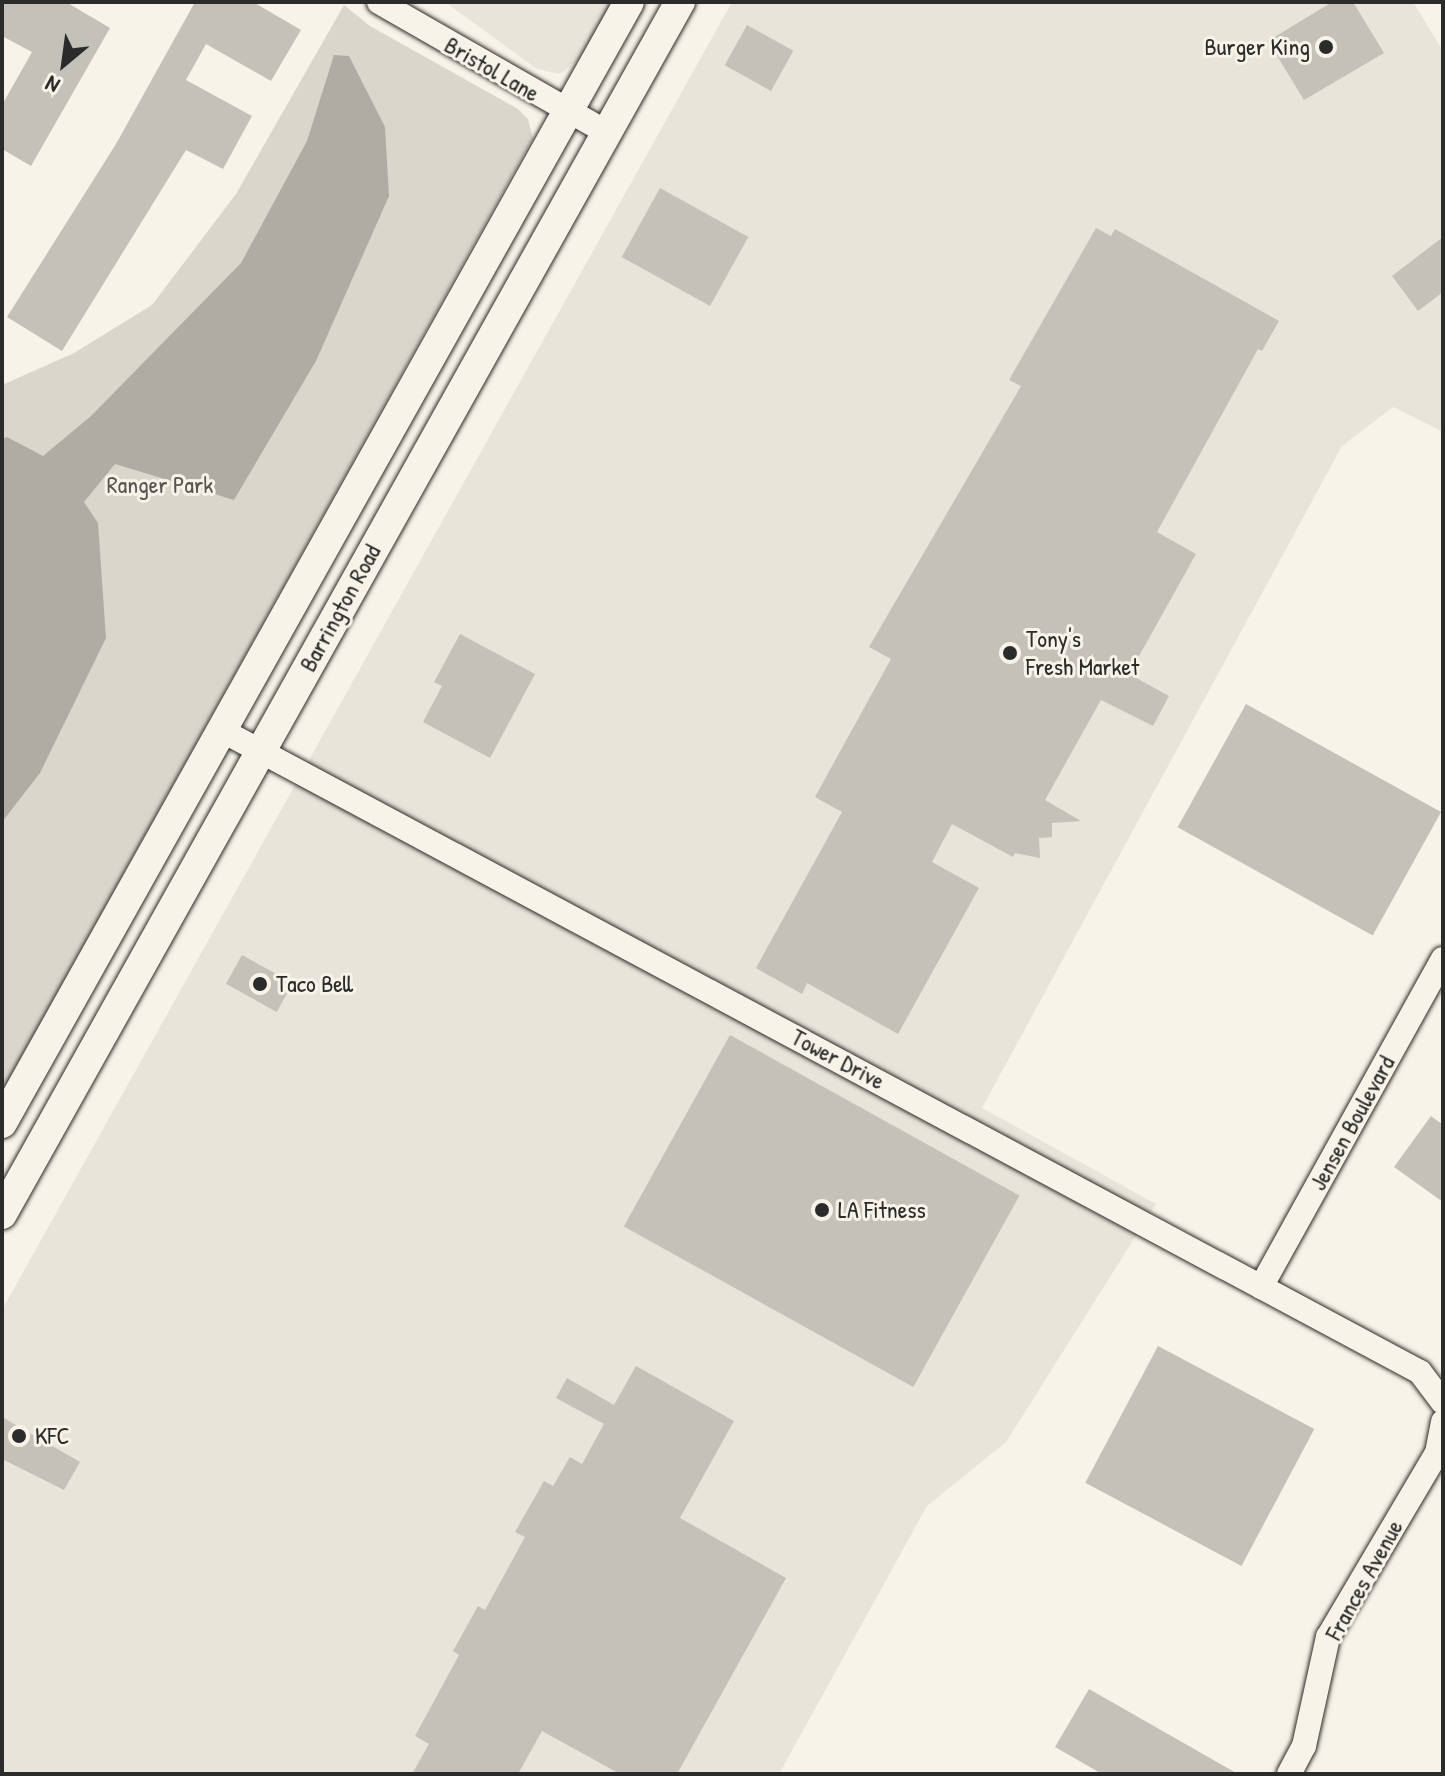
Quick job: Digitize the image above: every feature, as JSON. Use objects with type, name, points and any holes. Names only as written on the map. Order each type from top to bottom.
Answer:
[{"type":"main road","name":"Barrington Road","points":[[2,1123],[629,2]]},
{"type":"main road","name":"Barrington Road","points":[[2,1214],[680,2]]},
{"type":"street","name":"Bristol Lane","points":[[379,2],[608,133]]},
{"type":"street","name":"Tower Drive","points":[[221,730],[1420,1372],[1443,1402]]},
{"type":"street","name":"Jensen Boulevard","points":[[1261,1287],[1443,959]]},
{"type":"street","name":"Frances Avenue","points":[[1289,1774],[1304,1746],[1328,1637],[1437,1453],[1443,1422]]},
{"type":"shaded area","points":[[445,2],[613,2],[584,55],[560,74],[537,69]]},
{"type":"shaded area","points":[[732,2],[1413,2],[1443,51],[1443,432],[1393,407],[1342,446],[982,1108],[1156,1204],[1006,1442],[927,1506],[779,1774],[2,1774],[2,1310]]},
{"type":"shaded area","points":[[334,55],[349,56],[385,127],[389,196],[316,361],[234,500],[115,464],[84,502],[98,523],[106,638],[40,773],[2,822],[2,439],[7,437],[43,456],[91,416],[241,263],[307,141]]},
{"type":"green space","name":"Ranger Park","points":[[344,5],[370,26],[518,109],[528,119],[533,138],[2,1091],[2,385],[74,353],[152,305],[236,194]]},
{"type":"building","points":[[2,2],[66,2],[110,28],[31,166],[2,149],[2,105],[32,52],[2,36]]},
{"type":"building","points":[[195,2],[253,2],[301,30],[271,81],[206,44],[186,80],[252,116],[223,169],[186,150],[62,351],[7,317],[116,144]]},
{"type":"building","name":"Burger King","points":[[1332,2],[1353,2],[1384,53],[1304,100],[1268,41]]},
{"type":"building","points":[[747,25],[793,51],[771,91],[725,65]]},
{"type":"building","points":[[660,188],[748,237],[710,306],[622,257]]},
{"type":"building","points":[[1096,228],[1111,236],[1115,229],[1279,321],[1262,351],[1258,349],[1157,532],[1196,554],[1129,674],[1169,696],[1153,726],[1101,700],[1045,800],[1081,821],[1052,823],[1052,837],[1039,838],[1040,858],[1015,853],[1013,857],[952,824],[932,862],[979,888],[898,1034],[807,983],[802,994],[756,968],[842,812],[815,797],[891,659],[869,647],[1021,386],[1009,380]]},
{"type":"building","points":[[1443,237],[1443,292],[1418,311],[1392,276]]},
{"type":"building","points":[[460,634],[535,674],[490,758],[423,722],[442,686],[434,682]]},
{"type":"building","points":[[1246,704],[1441,812],[1373,935],[1178,827]]},
{"type":"building","name":"Taco Bell","points":[[242,955],[293,983],[277,1012],[226,984]]},
{"type":"building","name":"LA Fitness","points":[[730,1035],[1019,1195],[913,1387],[624,1227]]},
{"type":"building","points":[[1431,1116],[1443,1125],[1443,1202],[1394,1167]]},
{"type":"building","points":[[1158,1346],[1314,1429],[1242,1566],[1085,1483]]},
{"type":"building","points":[[636,1366],[734,1421],[680,1518],[786,1578],[677,1774],[620,1774],[542,1731],[518,1774],[412,1774],[429,1744],[415,1736],[459,1655],[453,1651],[478,1606],[485,1610],[525,1537],[515,1532],[544,1481],[553,1486],[570,1457],[582,1464],[604,1424],[556,1398],[567,1378],[614,1405]]},
{"type":"building","name":"KFC","points":[[2,1417],[80,1462],[64,1490],[2,1459]]},
{"type":"building","points":[[1089,1689],[1238,1774],[1102,1774],[1055,1747]]},
{"type":"place","name":"Burger King","points":[[1326,47]]},
{"type":"place","name":"Tony's Fresh Market","points":[[1010,653]]},
{"type":"place","name":"Taco Bell","points":[[260,984]]},
{"type":"place","name":"LA Fitness","points":[[822,1210]]},
{"type":"place","name":"KFC","points":[[19,1436]]}]
